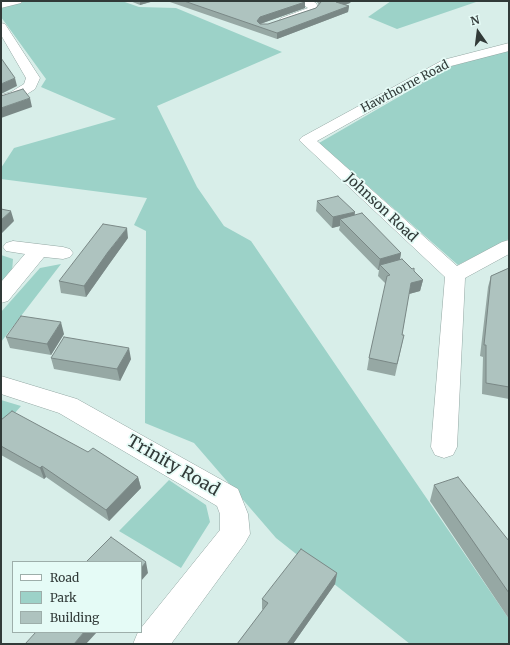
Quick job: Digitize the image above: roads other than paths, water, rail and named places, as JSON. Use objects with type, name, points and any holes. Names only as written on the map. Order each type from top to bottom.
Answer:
[{"type":"street","points":[[1,5],[17,1]]},
{"type":"street","points":[[278,23],[310,12],[314,9],[312,5],[303,1]]},
{"type":"street","points":[[1,26],[5,40],[33,78],[30,86],[16,95],[1,100]]},
{"type":"street","name":"Hawthorne Road","points":[[307,140],[447,64],[509,47]]},
{"type":"street","name":"Johnson Road","points":[[307,140],[455,276]]},
{"type":"street","points":[[444,448],[455,276],[509,246]]},
{"type":"street","points":[[13,247],[63,253]]},
{"type":"street","points":[[1,296],[38,251]]},
{"type":"street","name":"Trinity Road","points":[[1,384],[68,406],[228,498],[234,514],[234,534],[150,644]]}]
